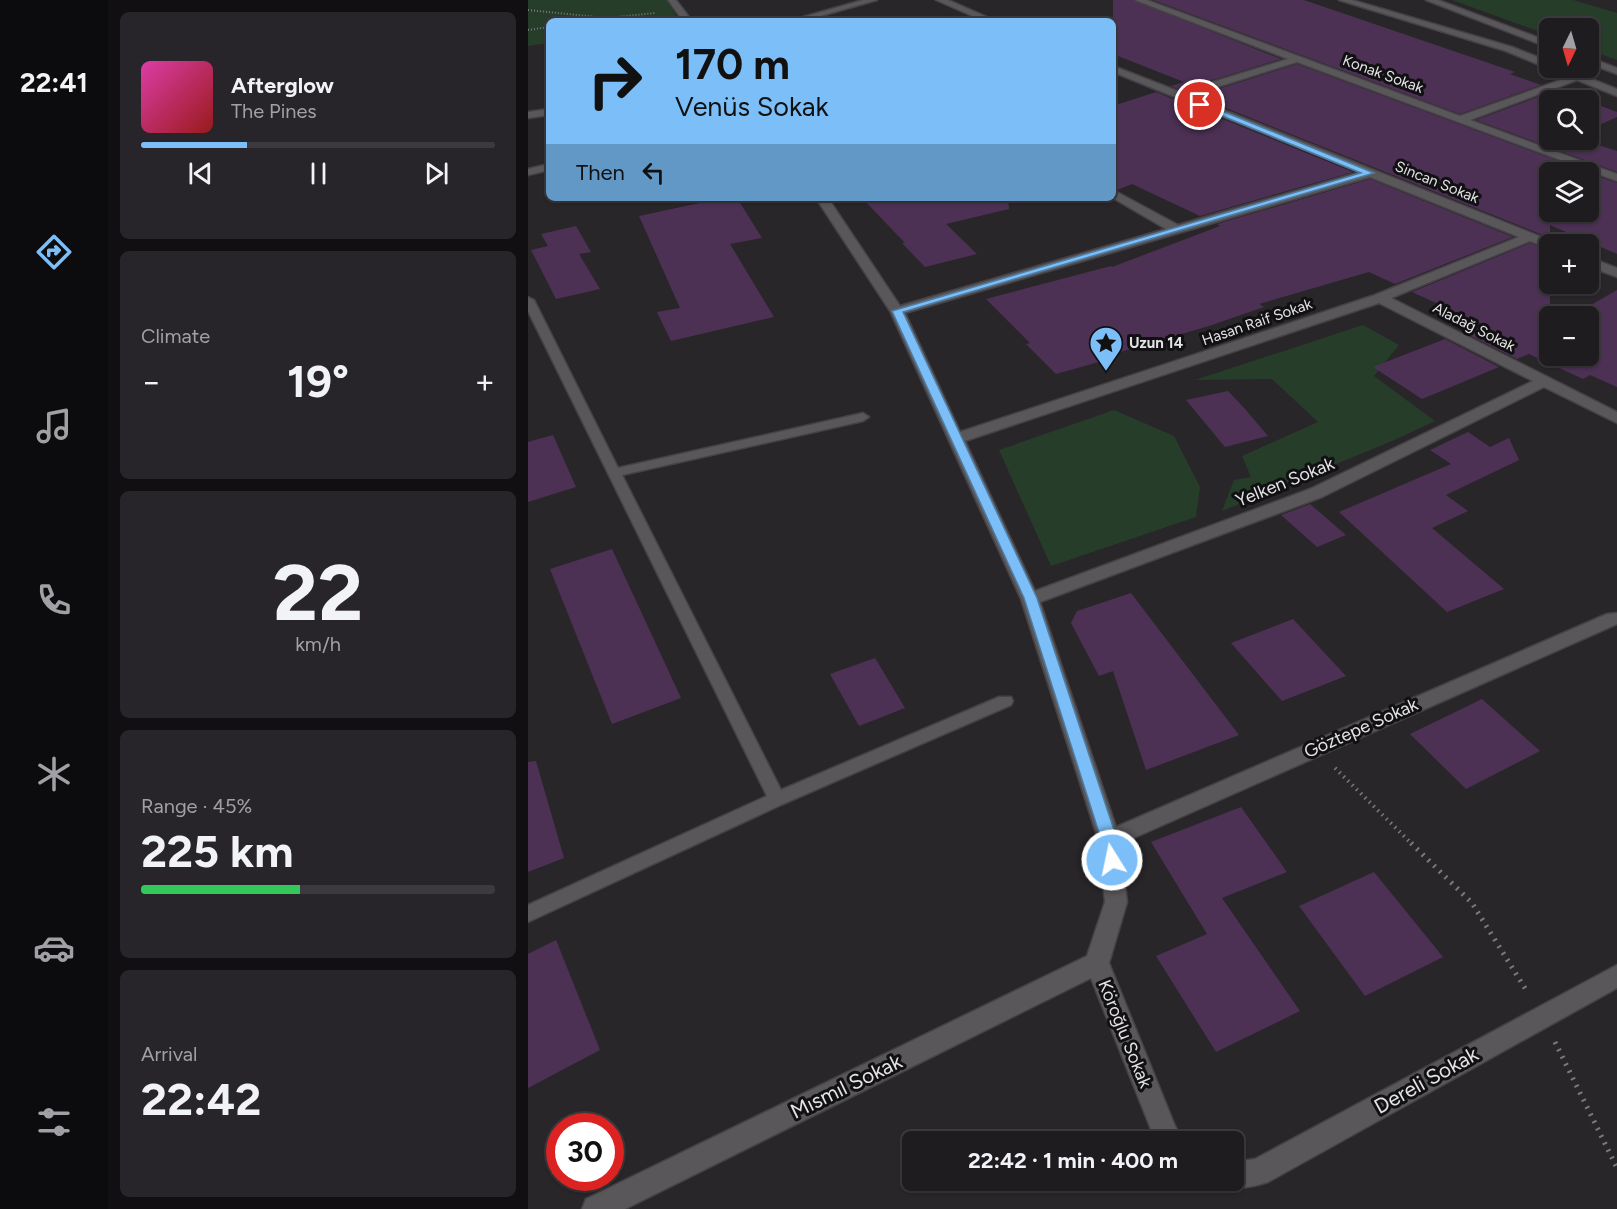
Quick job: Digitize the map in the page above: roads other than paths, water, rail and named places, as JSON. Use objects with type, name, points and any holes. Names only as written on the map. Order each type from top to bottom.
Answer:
[{"type":"street","points":[[672,0],[686,18]]},
{"type":"street","points":[[804,18],[873,0]]},
{"type":"street","points":[[940,0],[985,18]]},
{"type":"street","name":"Konak Sokak","points":[[1139,0],[1617,178]]},
{"type":"street","points":[[1343,0],[1509,50],[1539,62]]},
{"type":"street","points":[[1430,0],[1539,41]]},
{"type":"street","points":[[1179,96],[1296,59]]},
{"type":"street","points":[[1599,64],[1617,71]]},
{"type":"street","name":"Sincan Sokak","points":[[1116,70],[1539,241]]},
{"type":"street","points":[[1462,119],[1574,78]]},
{"type":"street","points":[[1580,78],[1617,93]]},
{"type":"street","points":[[897,311],[1370,173]]},
{"type":"street","points":[[1116,195],[1176,229]]},
{"type":"street","name":"Köroğlu Sokak","points":[[824,201],[897,311],[1030,598],[1109,839],[1116,902],[1096,963],[1164,1131]]},
{"type":"street","name":"Hasan Raif Sokak","points":[[957,438],[1380,298],[1529,237]]},
{"type":"street","points":[[1599,266],[1617,273]]},
{"type":"street","name":"Aladağ Sokak","points":[[1380,298],[1617,418]]},
{"type":"street","name":"Yelken Sokak","points":[[1030,598],[1316,494],[1545,381]]},
{"type":"street","name":"Göztepe Sokak","points":[[1109,839],[1613,618]]},
{"type":"street","name":"Mısmıl Sokak","points":[[596,1209],[632,1201],[1096,963]]},
{"type":"street","name":"Dereli Sokak","points":[[1244,1174],[1258,1172],[1617,976]]},
{"type":"lane","points":[[528,115],[546,112]]},
{"type":"lane","points":[[528,172],[546,168]]},
{"type":"lane","points":[[528,300],[777,799]]},
{"type":"lane","points":[[614,473],[863,417]]},
{"type":"lane","points":[[528,914],[777,799],[1005,701]]},
{"type":"place","name":"Uzun 14","points":[[1106,372]]}]
